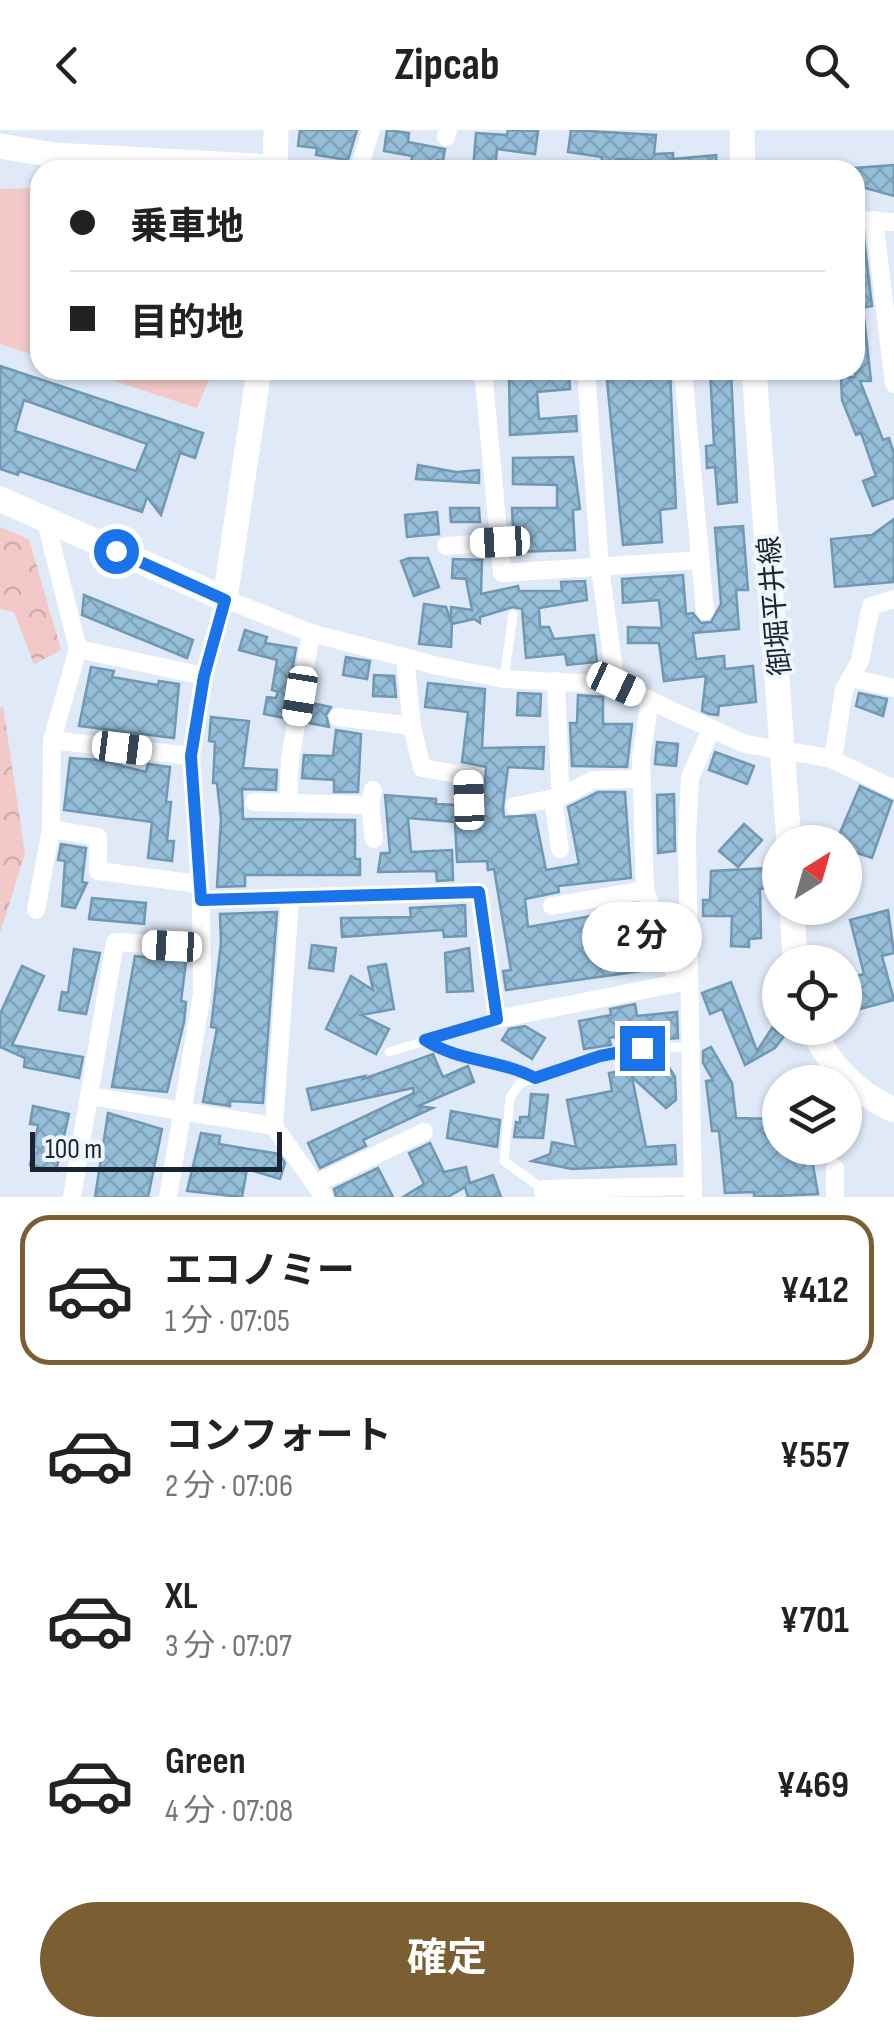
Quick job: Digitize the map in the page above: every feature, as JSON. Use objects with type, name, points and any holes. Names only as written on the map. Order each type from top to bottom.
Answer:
[{"type":"street","points":[[275,160],[276,130]]},
{"type":"street","points":[[362,160],[371,130]]},
{"type":"street","points":[[742,130],[744,160]]},
{"type":"street","points":[[0,146],[53,155],[132,160]]},
{"type":"street","points":[[894,222],[865,220],[894,384]]},
{"type":"street","points":[[168,1197],[202,993],[191,756],[204,676],[225,600],[258,380]]},
{"type":"street","points":[[484,380],[502,573],[700,560]]},
{"type":"street","points":[[587,380],[600,568],[616,684]]},
{"type":"street","points":[[684,380],[705,611]]},
{"type":"street","name":"御堀平井線","points":[[755,380],[789,825]]},
{"type":"street","points":[[0,498],[225,600],[311,633],[504,679],[616,684],[745,744],[834,760],[894,790]]},
{"type":"street","points":[[36,910],[51,829],[52,740],[78,650],[44,518]]},
{"type":"street","points":[[446,546],[500,542]]},
{"type":"street","points":[[834,760],[844,689],[860,660],[871,606],[894,599]]},
{"type":"street","points":[[288,803],[290,760],[311,633]]},
{"type":"street","points":[[78,650],[204,676]]},
{"type":"street","points":[[405,658],[412,726],[422,768],[468,776],[469,800]]},
{"type":"street","points":[[851,678],[894,688]]},
{"type":"street","points":[[556,681],[560,849]]},
{"type":"street","points":[[650,700],[641,779],[645,890],[683,982]]},
{"type":"street","points":[[338,717],[412,726]]},
{"type":"street","points":[[543,1193],[693,1192],[683,982],[690,778],[710,730]]},
{"type":"street","points":[[52,740],[191,756]]},
{"type":"street","points":[[515,806],[592,780],[641,779]]},
{"type":"street","points":[[254,802],[372,798],[374,839]]},
{"type":"street","points":[[51,829],[98,837],[98,871],[200,892],[290,900],[479,892],[497,1019],[683,982]]},
{"type":"street","points":[[552,906],[645,890]]},
{"type":"street","points":[[290,900],[274,1126],[321,1194],[424,1132]]},
{"type":"street","points":[[72,1197],[115,942],[200,947]]},
{"type":"street","points":[[822,1045],[853,1085],[894,1110]]},
{"type":"street","points":[[90,1096],[274,1126]]},
{"type":"street","points":[[835,1197],[836,1168]]},
{"type":"lane","points":[[504,679],[513,615]]},
{"type":"lane","points":[[389,1052],[497,1019]]},
{"type":"lane","points":[[425,1040],[467,1058],[487,1058],[535,1078]]},
{"type":"lane","points":[[543,1193],[504,1161],[510,1098],[519,1084],[600,1056],[642,1048],[689,1046]]},
{"type":"green space","points":[[30,188],[30,354],[0,344],[0,189]]},
{"type":"green space","points":[[112,380],[209,380],[197,408]]},
{"type":"green space","points":[[0,527],[29,539],[61,650],[34,664],[14,612],[0,609]]},
{"type":"green space","points":[[3,706],[25,854],[0,933],[0,708]]},
{"type":"building","points":[[300,130],[357,130],[348,160],[316,155],[317,148],[298,146]]},
{"type":"building","points":[[387,130],[409,133],[408,142],[445,149],[443,160],[412,160],[412,156],[384,151]]},
{"type":"building","points":[[508,130],[538,131],[535,154],[497,149],[496,160],[474,160],[476,133],[507,135]]},
{"type":"building","points":[[571,130],[656,135],[654,154],[673,153],[673,159],[716,155],[716,160],[602,160],[568,152]]},
{"type":"building","points":[[894,165],[894,196],[865,188],[865,167]]},
{"type":"building","points":[[865,247],[872,306],[865,307]]},
{"type":"building","points":[[865,326],[871,381],[860,381],[883,440],[889,438],[894,454],[894,498],[873,506],[863,481],[876,476],[861,433],[856,435],[842,400],[841,380],[865,380]]},
{"type":"building","points":[[0,366],[30,376],[30,380],[42,380],[203,433],[195,458],[180,453],[161,515],[147,497],[142,512],[19,471],[18,475],[0,469]],"holes":[[[24,400],[147,444],[136,471],[15,431]]]},
{"type":"building","points":[[509,380],[569,380],[570,389],[537,392],[539,419],[576,416],[577,431],[510,435]]},
{"type":"building","points":[[607,380],[670,380],[676,508],[660,510],[662,542],[623,545]]},
{"type":"building","points":[[711,380],[731,380],[737,502],[718,504],[715,467],[707,468],[706,446],[714,445]]},
{"type":"building","points":[[573,457],[580,509],[573,510],[575,550],[514,552],[512,508],[557,508],[557,485],[513,484],[513,458]]},
{"type":"building","points":[[418,465],[456,472],[479,470],[479,483],[416,479]]},
{"type":"building","points":[[450,508],[479,508],[480,522],[451,522]]},
{"type":"building","points":[[437,512],[439,534],[407,537],[405,515]]},
{"type":"building","points":[[894,519],[894,582],[835,587],[831,539],[872,535]]},
{"type":"building","points":[[743,526],[748,590],[736,590],[739,629],[693,633],[696,659],[724,656],[725,669],[753,666],[756,702],[719,706],[718,715],[709,714],[702,711],[706,676],[664,681],[659,643],[628,643],[628,627],[662,628],[659,600],[623,603],[622,579],[683,575],[686,614],[693,613],[701,623],[711,622],[721,604],[715,528]]},
{"type":"building","points":[[428,558],[439,587],[414,596],[401,561]]},
{"type":"building","points":[[453,559],[482,560],[481,594],[518,586],[519,591],[562,591],[561,582],[585,581],[587,600],[539,608],[540,627],[549,627],[554,639],[594,635],[597,662],[567,665],[565,654],[526,658],[522,609],[513,607],[480,617],[480,623],[474,619],[452,624],[451,647],[419,644],[424,604],[446,607],[451,622],[451,607],[472,610],[466,579],[452,578]]},
{"type":"building","points":[[84,595],[193,640],[187,658],[82,615]]},
{"type":"building","points":[[245,630],[267,637],[265,643],[296,648],[284,718],[264,714],[267,697],[276,698],[278,692],[272,690],[277,660],[239,650]]},
{"type":"building","points":[[346,657],[370,661],[367,679],[343,675]]},
{"type":"building","points":[[91,667],[114,671],[112,677],[158,685],[159,681],[179,684],[174,738],[79,726]]},
{"type":"building","points":[[374,675],[394,676],[396,697],[373,696]]},
{"type":"building","points":[[428,683],[485,689],[482,748],[544,747],[543,769],[508,767],[503,807],[504,817],[535,815],[546,870],[579,864],[568,807],[598,792],[625,792],[631,878],[558,886],[559,892],[525,899],[528,927],[638,908],[644,924],[615,929],[618,954],[652,948],[656,969],[506,990],[503,971],[511,970],[494,869],[488,870],[487,861],[457,862],[455,822],[408,818],[411,852],[452,850],[453,880],[437,881],[436,871],[378,872],[381,853],[390,853],[385,795],[436,799],[436,804],[457,805],[469,813],[483,806],[486,767],[462,762],[468,712],[425,707]]},
{"type":"building","points":[[518,693],[541,694],[540,716],[517,715]]},
{"type":"building","points":[[859,693],[887,699],[883,716],[856,706]]},
{"type":"building","points":[[578,695],[603,697],[603,724],[632,724],[627,767],[572,766],[570,723],[577,723]]},
{"type":"building","points":[[312,703],[331,707],[326,715],[329,727],[309,723]]},
{"type":"building","points":[[211,717],[249,721],[243,768],[277,770],[276,790],[242,789],[243,819],[355,820],[355,859],[360,859],[360,875],[245,875],[245,886],[217,887],[221,819],[217,783],[213,783],[215,742],[209,741]]},
{"type":"building","points":[[336,730],[361,734],[358,792],[334,792],[334,780],[302,778],[304,755],[333,756]]},
{"type":"building","points":[[657,742],[678,744],[676,766],[655,764]]},
{"type":"building","points":[[715,752],[754,766],[747,784],[709,770]]},
{"type":"building","points":[[70,758],[99,760],[146,772],[148,764],[170,767],[166,802],[171,802],[167,841],[174,841],[172,861],[148,858],[152,822],[64,810]]},
{"type":"building","points":[[860,786],[892,801],[872,858],[862,855],[862,825],[843,825]]},
{"type":"building","points":[[674,794],[675,851],[658,853],[657,795]]},
{"type":"building","points":[[744,824],[762,840],[738,867],[719,851]]},
{"type":"building","points":[[61,844],[86,848],[82,882],[87,883],[75,908],[62,906],[65,861],[58,860]]},
{"type":"building","points":[[762,868],[761,938],[749,939],[749,947],[731,946],[732,916],[703,916],[703,900],[710,900],[711,871]]},
{"type":"building","points":[[92,898],[146,903],[144,924],[89,919]]},
{"type":"building","points":[[465,905],[466,936],[444,937],[443,930],[342,937],[341,918],[411,917],[410,908]]},
{"type":"building","points":[[888,910],[894,953],[882,956],[894,1000],[862,1009],[862,945],[856,945],[851,925],[862,925],[862,917]]},
{"type":"building","points":[[277,912],[263,1103],[230,1101],[230,1106],[203,1102],[217,1028],[211,1027],[221,943],[220,914]]},
{"type":"building","points":[[312,945],[336,948],[333,971],[309,968]]},
{"type":"building","points":[[469,948],[473,991],[447,992],[445,953]]},
{"type":"building","points":[[74,949],[100,953],[86,1014],[59,1010],[62,992],[68,993]]},
{"type":"building","points":[[135,956],[186,962],[181,1001],[186,1002],[184,1022],[167,1092],[112,1087]]},
{"type":"building","points":[[386,964],[394,1009],[361,1015],[389,1029],[376,1054],[326,1029],[351,976],[373,990],[368,967]]},
{"type":"building","points":[[22,966],[44,976],[12,1045],[83,1057],[79,1078],[24,1067],[25,1058],[0,1047],[0,1014]]},
{"type":"building","points":[[731,982],[757,1051],[762,1043],[777,1045],[745,1065],[722,1009],[710,1014],[702,993]]},
{"type":"building","points":[[635,1004],[637,1016],[677,1012],[678,1038],[653,1040],[652,1031],[609,1038],[611,1045],[584,1049],[579,1021],[611,1015],[610,1009]]},
{"type":"building","points":[[525,1026],[545,1038],[532,1059],[502,1040],[509,1029]]},
{"type":"building","points":[[711,1047],[732,1083],[736,1118],[762,1119],[762,1165],[813,1165],[818,1194],[754,1197],[754,1192],[725,1193],[719,1131],[712,1131],[706,1081],[713,1080],[703,1063],[703,1051]]},
{"type":"building","points":[[433,1054],[443,1077],[468,1066],[474,1082],[418,1106],[433,1108],[363,1140],[366,1146],[320,1168],[308,1143],[414,1093],[413,1088],[312,1110],[307,1089],[365,1076],[363,1079]]},
{"type":"building","points":[[662,1056],[675,1077],[676,1100],[666,1108],[632,1077],[646,1147],[675,1145],[676,1164],[572,1169],[532,1161],[550,1154],[552,1142],[576,1147],[567,1100],[612,1091],[609,1073],[645,1067]]},
{"type":"building","points":[[531,1094],[548,1095],[543,1138],[514,1137],[516,1122],[520,1123],[520,1117],[529,1117]]},
{"type":"building","points":[[33,1106],[69,1114],[56,1171],[30,1165],[38,1125],[30,1124]]},
{"type":"building","points":[[451,1111],[500,1120],[497,1147],[447,1138]]},
{"type":"building","points":[[108,1113],[162,1129],[148,1197],[95,1197]]},
{"type":"building","points":[[201,1133],[220,1136],[219,1144],[279,1154],[285,1163],[280,1179],[247,1169],[242,1197],[187,1191]]},
{"type":"building","points":[[430,1143],[444,1172],[466,1167],[470,1183],[493,1175],[501,1197],[468,1197],[465,1187],[448,1197],[403,1197],[424,1184],[409,1153]]},
{"type":"building","points":[[378,1168],[393,1197],[336,1197],[334,1189]]},
{"type":"route","points":[[116,551],[225,600],[204,676],[191,756],[201,900],[479,892],[497,1019],[425,1040],[467,1058],[487,1058],[517,1068],[535,1078],[600,1056],[642,1048]]}]
